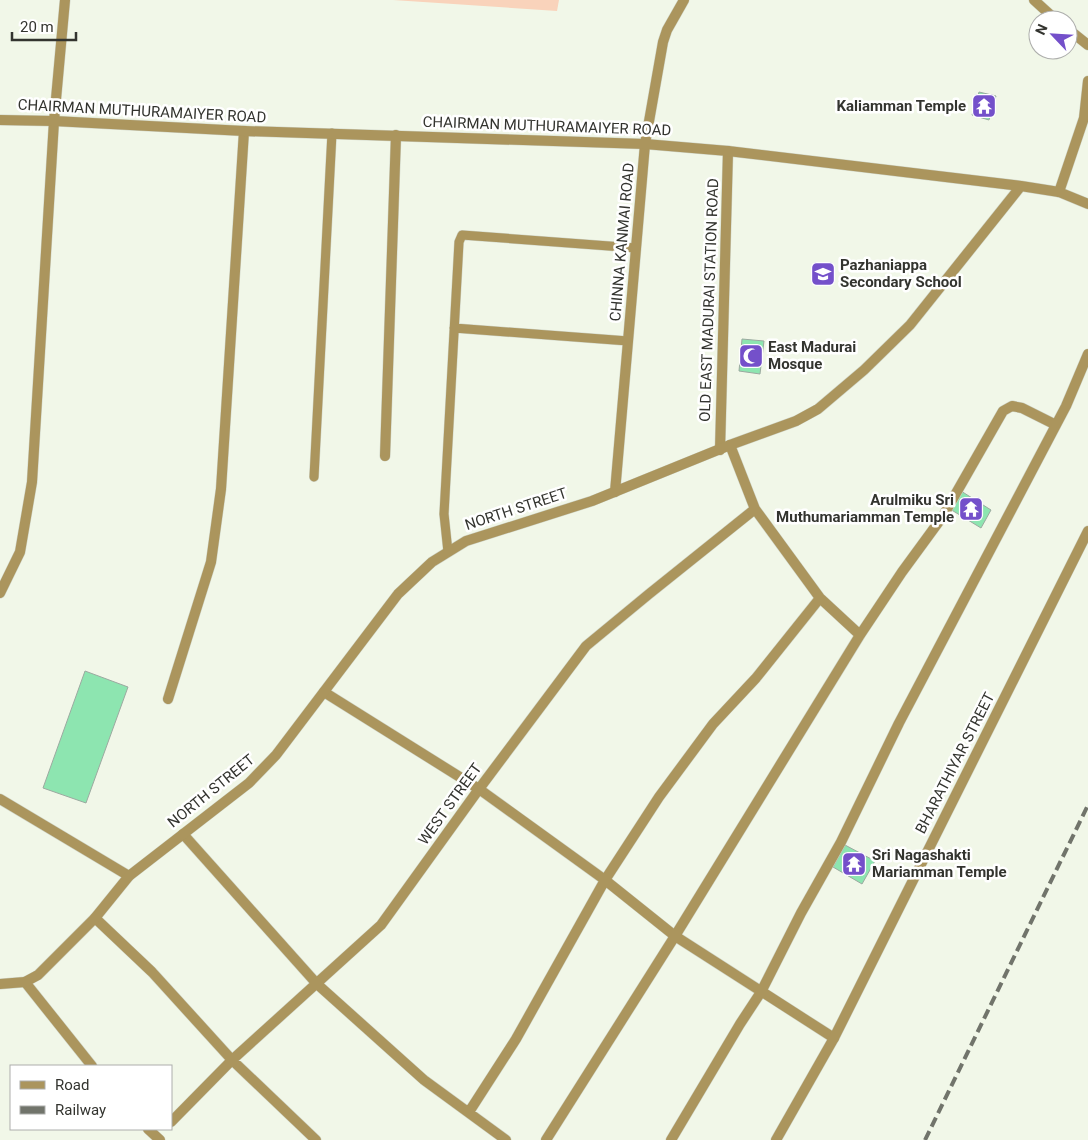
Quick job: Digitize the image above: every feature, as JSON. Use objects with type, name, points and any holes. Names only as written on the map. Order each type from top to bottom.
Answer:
[{"type":"street","points":[[0,593],[20,552],[32,482],[54,121],[65,0]]},
{"type":"street","name":"CHINNA KANMAI ROAD","points":[[615,492],[645,144],[666,30],[684,0]]},
{"type":"street","points":[[1034,0],[1045,10]]},
{"type":"street","points":[[1078,37],[1088,45]]},
{"type":"street","points":[[1059,192],[1084,118],[1088,81]]},
{"type":"street","name":"CHAIRMAN MUTHURAMAIYER ROAD","points":[[0,120],[244,131],[645,144],[728,151],[1021,186],[1059,192],[1088,204]]},
{"type":"street","points":[[168,699],[211,562],[221,489],[244,131]]},
{"type":"street","points":[[385,456],[396,135]]},
{"type":"street","name":"OLD EAST MADURAI STATION ROAD","points":[[725,448],[728,151]]},
{"type":"street","name":"NORTH STREET","points":[[26,982],[38,975],[95,918],[129,876],[249,783],[276,755],[398,594],[432,562],[466,541],[615,492],[804,417],[818,409],[864,370],[910,325],[1021,186]]},
{"type":"street","points":[[671,1140],[761,992],[801,913],[841,842],[900,724],[1066,406],[1088,354]]},
{"type":"street","points":[[546,1140],[860,635],[902,572],[943,516],[1003,411],[1012,406],[1022,408],[1056,425]]},
{"type":"street","points":[[725,448],[755,509],[820,598],[860,635]]},
{"type":"street","name":"WEST STREET","points":[[172,1121],[232,1060],[381,925],[479,789],[586,646],[755,509]]},
{"type":"street","name":"BHARATHIYAR STREET","points":[[776,1140],[834,1038],[1088,531]]},
{"type":"street","points":[[469,1112],[516,1039],[605,880],[659,797],[713,724],[756,678],[820,598]]},
{"type":"street","points":[[324,692],[479,789],[605,880],[674,936],[834,1038]]},
{"type":"street","points":[[0,799],[129,876]]},
{"type":"street","points":[[183,834],[317,984],[424,1080],[506,1140]]},
{"type":"street","points":[[95,918],[152,972],[232,1060],[316,1140]]},
{"type":"street","points":[[0,984],[26,982],[91,1065]]},
{"type":"lane","points":[[314,477],[332,133]]},
{"type":"lane","points":[[448,552],[444,514],[459,242],[462,235],[636,248]]},
{"type":"lane","points":[[454,328],[628,341]]},
{"type":"shaded area","points":[[393,0],[559,0],[557,11]]},
{"type":"building","name":"Kaliamman Temple","points":[[979,92],[996,96],[989,120],[972,115]]},
{"type":"building","name":"East Madurai Mosque","points":[[742,339],[764,341],[760,374],[739,371]]},
{"type":"building","name":"Arulmiku Sri Muthumariamman Temple","points":[[961,491],[991,510],[981,528],[950,509]]},
{"type":"building","points":[[85,671],[128,687],[86,803],[43,788]]},
{"type":"building","name":"Sri Nagashakti Mariamman Temple","points":[[845,845],[875,861],[862,884],[833,867]]},
{"type":"railway","points":[[925,1140],[1088,805]]},
{"type":"place","name":"Kaliamman Temple","points":[[984,106]]},
{"type":"place","name":"Pazhaniappa Secondary School","points":[[823,274]]},
{"type":"place","name":"East Madurai Mosque","points":[[751,356]]},
{"type":"place","name":"Arulmiku Sri Muthumariamman Temple","points":[[971,509]]},
{"type":"place","name":"Sri Nagashakti Mariamman Temple","points":[[854,864]]}]
